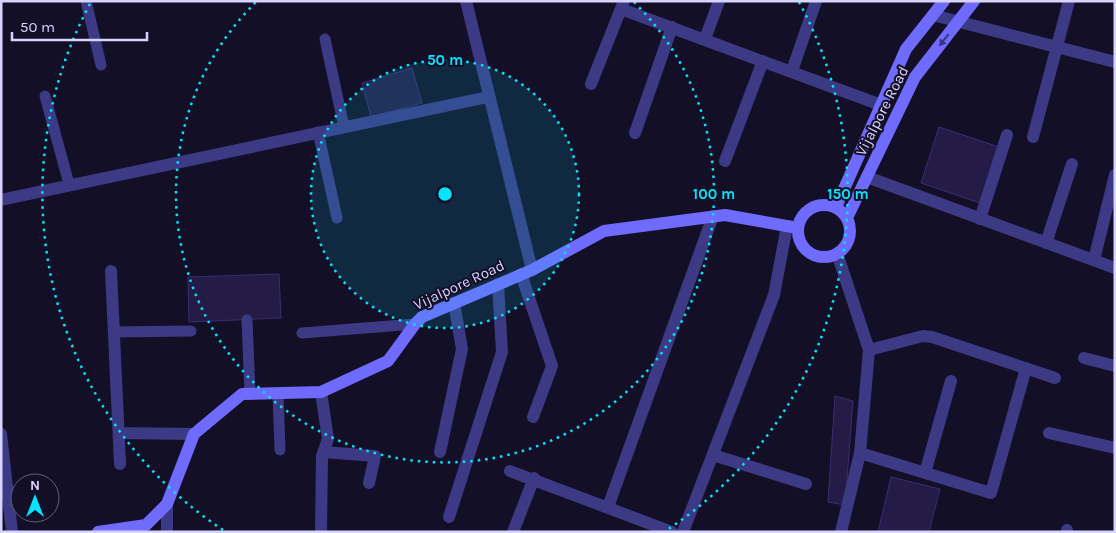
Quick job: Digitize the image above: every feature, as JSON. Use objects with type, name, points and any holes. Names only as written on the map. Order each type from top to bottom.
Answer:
[{"type":"main road","name":"Vijalpore Road","points":[[836,207],[906,49],[944,1]]},
{"type":"main road","name":"Vijalpore Road","points":[[837,253],[844,248],[850,234],[847,218],[915,77],[974,1]]},
{"type":"main road","points":[[837,253],[821,256],[806,250],[792,227],[805,212],[819,205],[836,207],[847,218]]},
{"type":"main road","name":"Vijalpore Road","points":[[98,532],[146,525],[167,504],[194,434],[242,394],[321,392],[388,361],[422,317],[526,272],[604,231],[725,215],[792,227]]},
{"type":"street","points":[[466,1],[526,272],[552,366],[533,417]]},
{"type":"street","points":[[705,40],[719,1]]},
{"type":"street","points":[[792,71],[816,1]]},
{"type":"street","points":[[1033,137],[1069,1]]},
{"type":"street","points":[[591,84],[622,5],[705,40],[881,105]]},
{"type":"street","points":[[933,15],[1115,62]]},
{"type":"street","points":[[635,133],[672,27]]},
{"type":"street","points":[[725,161],[763,61]]},
{"type":"street","points":[[1,200],[69,184],[488,97]]},
{"type":"street","points":[[980,219],[1006,135]]},
{"type":"street","points":[[1046,243],[1072,164]]},
{"type":"street","points":[[1094,260],[1115,175]]},
{"type":"street","points":[[867,177],[1115,268]]},
{"type":"street","points":[[608,507],[713,216]]},
{"type":"street","points":[[683,532],[774,295],[792,227]]},
{"type":"street","points":[[837,253],[869,350],[860,453],[840,532]]},
{"type":"street","points":[[111,272],[120,464]]},
{"type":"street","points":[[449,517],[502,352],[498,284]]},
{"type":"street","points":[[440,452],[462,349],[454,303]]},
{"type":"street","points":[[869,350],[924,336],[1055,378]]},
{"type":"street","points":[[1084,358],[1115,366]]},
{"type":"street","points":[[860,453],[991,493],[1026,368]]},
{"type":"street","points":[[925,473],[951,381]]},
{"type":"street","points":[[321,392],[328,439],[322,461],[322,532]]},
{"type":"street","points":[[119,432],[194,434]]},
{"type":"street","points":[[1049,433],[1115,448]]},
{"type":"street","points":[[1,434],[12,532]]},
{"type":"street","points":[[324,452],[375,456],[369,483]]},
{"type":"street","points":[[712,455],[806,484]]},
{"type":"street","points":[[510,471],[534,478],[672,532]]},
{"type":"street","points":[[513,532],[534,478]]},
{"type":"street","points":[[167,504],[167,532]]},
{"type":"lane","points":[[86,1],[101,65]]},
{"type":"lane","points":[[325,40],[344,127]]},
{"type":"lane","points":[[44,96],[69,184]]},
{"type":"lane","points":[[318,132],[337,218]]},
{"type":"lane","points":[[246,320],[250,394]]},
{"type":"lane","points":[[302,333],[415,324]]},
{"type":"lane","points":[[114,332],[191,331]]},
{"type":"lane","points":[[278,393],[280,450]]},
{"type":"building","points":[[412,68],[422,103],[371,117],[362,83]]},
{"type":"building","points":[[939,127],[999,147],[980,203],[921,183]]},
{"type":"building","points":[[279,274],[281,318],[189,322],[188,277]]},
{"type":"building","points":[[835,396],[853,401],[845,505],[828,502]]},
{"type":"building","points":[[891,477],[940,489],[929,532],[878,532]]}]
